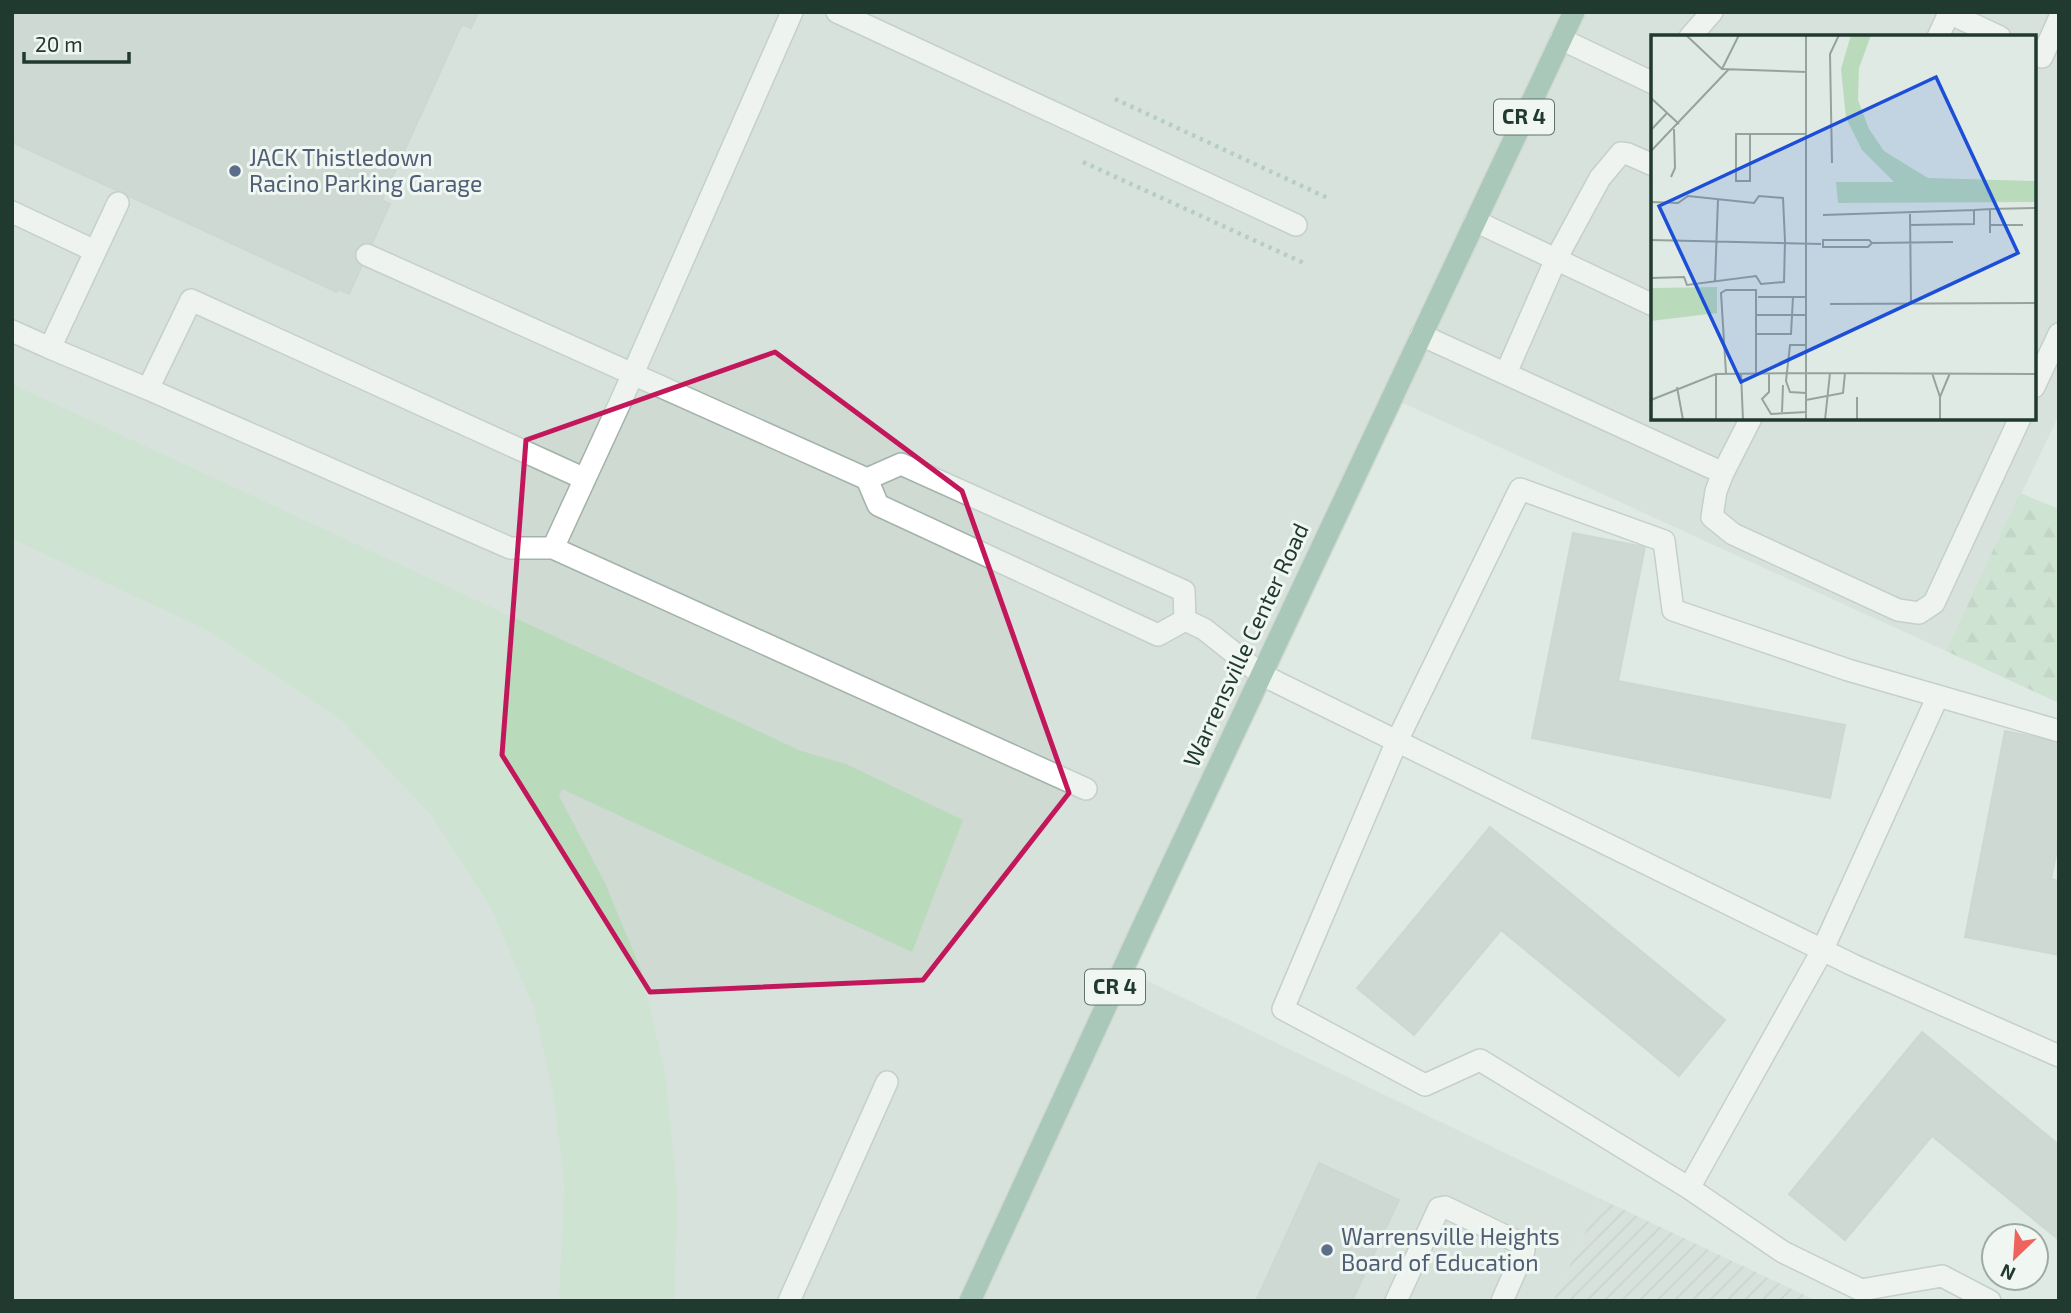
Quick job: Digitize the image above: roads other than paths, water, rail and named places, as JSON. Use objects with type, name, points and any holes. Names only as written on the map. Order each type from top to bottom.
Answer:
[{"type":"main road","name":"Warrensville Center Road","points":[[970,1301],[1149,913],[1574,12]]},
{"type":"street","points":[[553,548],[633,374],[792,12]]},
{"type":"street","points":[[837,12],[1296,225]]},
{"type":"street","points":[[1692,35],[1712,12]]},
{"type":"street","points":[[1939,35],[1948,13],[1996,35]]},
{"type":"street","points":[[2045,58],[2059,19]]},
{"type":"street","points":[[1561,39],[1651,82]]},
{"type":"street","points":[[1506,373],[1556,259],[1600,178],[1621,153],[1651,164]]},
{"type":"street","points":[[50,348],[118,203]]},
{"type":"street","points":[[12,212],[95,251]]},
{"type":"street","points":[[1475,221],[1651,304]]},
{"type":"street","points":[[367,255],[867,479],[878,505],[1158,635],[1185,620]]},
{"type":"street","points":[[148,390],[191,300],[585,479]]},
{"type":"street","points":[[12,331],[510,548],[553,548],[1086,789]]},
{"type":"street","points":[[2036,383],[2059,334]]},
{"type":"street","points":[[1422,335],[1723,472]]},
{"type":"street","points":[[1750,420],[1723,472],[1716,491],[1712,517],[1733,534],[1898,610],[1919,613],[1934,603],[2019,420]]},
{"type":"street","points":[[867,479],[901,464],[1184,591],[1185,620]]},
{"type":"street","points":[[1990,1301],[1942,1276],[1861,1290],[1783,1252],[1689,1188],[1480,1060],[1425,1085],[1283,1009],[1397,741],[1520,489],[1664,541],[1673,610],[1848,670],[2059,731]]},
{"type":"street","points":[[1185,620],[1204,629],[1262,675],[1822,951],[2059,1056]]},
{"type":"street","points":[[1689,1188],[1822,951],[1938,696]]},
{"type":"street","points":[[789,1301],[887,1082]]},
{"type":"street","points":[[1396,1301],[1439,1208],[1444,1207],[1524,1245],[1524,1251],[1502,1301]]},
{"type":"place","name":"JACK Thistledown Racino Parking Garage","points":[[235,171]]},
{"type":"place","name":"Warrensville Heights Board of Education","points":[[1327,1250]]}]
